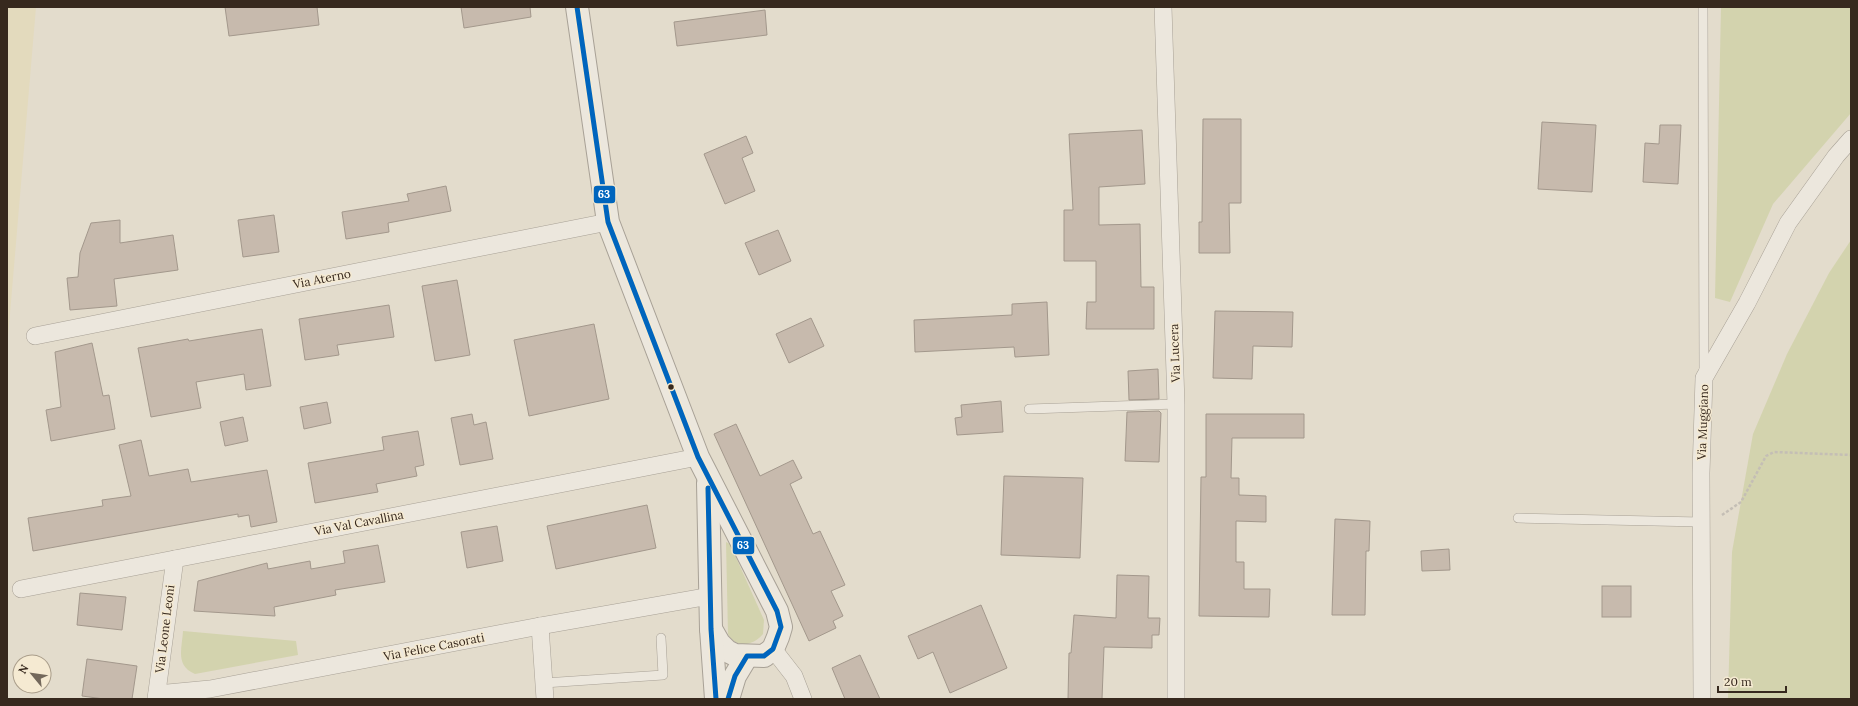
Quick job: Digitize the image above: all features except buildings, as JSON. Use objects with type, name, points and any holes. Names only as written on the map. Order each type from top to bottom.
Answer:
[{"type":"street","points":[[577,7],[608,222],[698,457],[707,478],[777,611],[781,627],[773,649],[764,656],[736,655],[727,651],[718,643],[711,629]]},
{"type":"street","name":"Via Lucera","points":[[1163,7],[1176,404],[1176,699]]},
{"type":"street","name":"Via Muggiano","points":[[1702,699],[1701,522],[1704,378],[1747,303],[1788,222],[1836,156],[1851,139]]},
{"type":"street","name":"Via Aterno","points":[[35,336],[608,222]]},
{"type":"street","name":"Via Val Cavallina","points":[[21,589],[698,457]]},
{"type":"street","points":[[707,478],[711,629],[716,699]]},
{"type":"street","name":"Via Leone Leoni","points":[[157,697],[175,559]]},
{"type":"street","name":"Via Felice Casorati","points":[[157,697],[210,694],[540,626],[710,596]]},
{"type":"street","points":[[540,626],[545,691]]},
{"type":"street","points":[[773,649],[794,676],[803,699]]},
{"type":"street","points":[[728,699],[736,676],[747,656]]},
{"type":"lane","points":[[1703,7],[1704,378]]},
{"type":"lane","points":[[1029,409],[1176,404]]},
{"type":"lane","points":[[1518,518],[1701,522]]},
{"type":"lane","points":[[545,691],[663,675],[661,638]]},
{"type":"path","points":[[1701,522],[1712,522],[1741,502],[1766,456],[1774,452],[1851,455]]},
{"type":"shaded area","points":[[7,7],[36,7],[7,349]]},
{"type":"green space","points":[[1721,7],[1851,7],[1851,113],[1773,204],[1730,302],[1715,298]]},
{"type":"green space","points":[[1851,240],[1851,699],[1728,699],[1732,552],[1753,434],[1787,354],[1829,273]]},
{"type":"green space","points":[[726,542],[730,544],[764,620],[763,634],[750,643],[740,644],[735,642],[728,634]]},
{"type":"green space","points":[[183,631],[296,641],[298,655],[195,674],[185,666],[182,661],[181,650]]},
{"type":"transit line","name":"63","points":[[577,7],[608,222],[698,457],[777,611],[781,627],[773,649],[764,656],[747,656],[735,676],[728,699]]},
{"type":"transit line","name":"63","points":[[708,488],[711,629],[716,699]]}]
